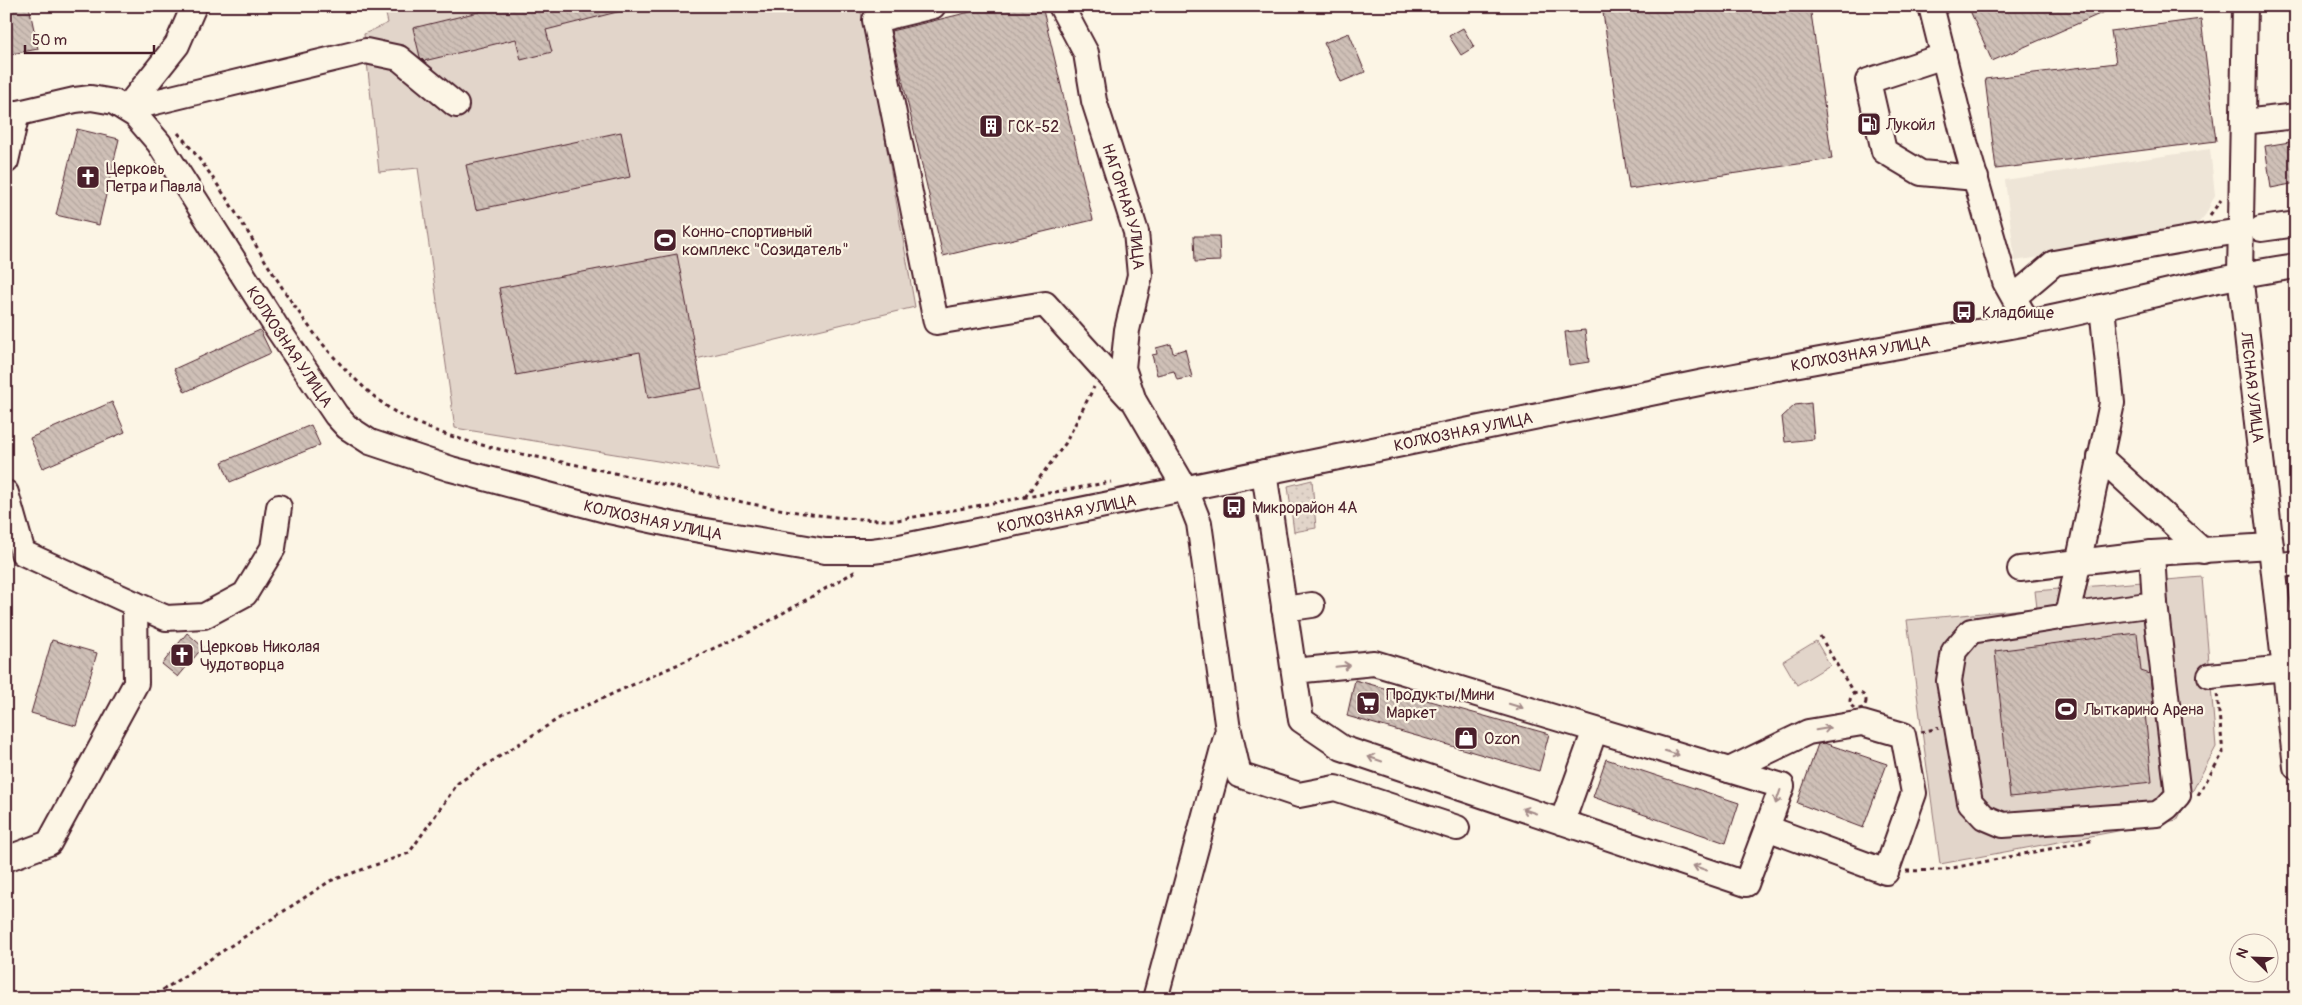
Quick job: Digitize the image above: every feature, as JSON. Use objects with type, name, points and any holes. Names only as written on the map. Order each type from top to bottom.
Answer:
[{"type":"street","points":[[126,109],[177,45],[194,6]]},
{"type":"street","points":[[933,6],[875,20],[936,322],[1045,304],[1135,404]]},
{"type":"street","name":"НАГОРНАЯ УЛИЦА","points":[[1061,6],[1086,53],[1094,101],[1136,232],[1140,274],[1127,330],[1123,368],[1135,404],[1186,490],[1200,523],[1228,730],[1239,775],[1299,795],[1335,788],[1457,828]]},
{"type":"street","points":[[1931,6],[2005,282],[2028,323]]},
{"type":"street","name":"ЛЕСНАЯ УЛИЦА","points":[[2241,10],[2243,122],[2251,230],[2240,274],[2280,558],[2285,668],[2296,767]]},
{"type":"street","points":[[126,109],[366,52],[399,58],[456,105]]},
{"type":"street","points":[[1944,56],[1868,81],[1884,151],[1921,173],[1976,178]]},
{"type":"street","name":"КОЛХОЗНАЯ УЛИЦА","points":[[12,115],[91,98],[114,102],[126,109],[159,143],[275,325],[336,415],[347,428],[360,436],[382,447],[451,469],[608,510],[688,528],[825,551],[872,551],[895,548],[1186,490],[1264,472],[1708,381],[2028,323],[2240,274],[2296,266]]},
{"type":"street","points":[[6,161],[12,115]]},
{"type":"street","points":[[2243,122],[2296,116]]},
{"type":"street","points":[[2014,297],[2041,265],[2086,254],[2180,238],[2296,224]]},
{"type":"street","points":[[2067,616],[2112,403],[2102,307]]},
{"type":"street","points":[[2100,457],[2203,551]]},
{"type":"street","points":[[1264,472],[1301,720],[1342,748],[1746,884],[1782,786],[1374,663],[1294,671]]},
{"type":"street","points":[[6,493],[9,538],[23,552],[166,618],[204,616],[245,594],[273,548],[279,507]]},
{"type":"street","points":[[2020,568],[2152,553],[2203,551],[2280,558]]},
{"type":"street","points":[[2152,553],[2178,795],[2167,807],[2157,814],[2003,824],[1984,817],[1970,802],[1949,681],[1954,651],[1971,631],[2156,604]]},
{"type":"street","points":[[6,860],[49,843],[136,683],[135,604]]},
{"type":"street","points":[[1284,608],[1312,605]]},
{"type":"street","points":[[2210,676],[2285,668]]},
{"type":"street","points":[[1730,770],[1808,732],[1862,723],[1903,735],[1914,793],[1886,872],[1767,828]]},
{"type":"street","points":[[1155,999],[1228,730]]},
{"type":"street","points":[[1562,822],[1595,730]]},
{"type":"path","points":[[177,132],[212,178],[292,303],[326,349],[368,390],[404,418],[434,430],[478,443],[723,497],[834,518],[898,520],[1118,481]]},
{"type":"path","points":[[1025,497],[1065,444],[1103,369]]},
{"type":"path","points":[[149,999],[330,881],[409,853],[458,783],[561,717],[752,631],[862,568]]},
{"type":"path","points":[[1820,636],[1854,694]]},
{"type":"path","points":[[1854,694],[1862,694],[1865,698],[1865,703],[1857,709],[1851,705],[1850,698],[1854,694]]},
{"type":"shaded area","name":"Конно-спортивный комплекс \"Созидатель\"","points":[[384,6],[859,6],[894,128],[885,138],[915,307],[696,359],[719,471],[455,428],[418,168],[379,172],[364,34],[388,23]]},
{"type":"shaded area","points":[[2210,149],[2215,195],[2206,214],[2190,233],[2015,261],[2005,180]]},
{"type":"shaded area","points":[[1312,480],[1316,528],[1294,532],[1288,486]]},
{"type":"shaded area","name":"Лыткарино Арена","points":[[2202,577],[2216,747],[2177,820],[1940,864],[1907,620],[2037,608],[2035,591]]},
{"type":"shaded area","points":[[1816,641],[1830,665],[1797,685],[1783,661]]},
{"type":"building","points":[[6,6],[29,6],[38,49],[6,55]]},
{"type":"building","points":[[503,6],[621,6],[621,11],[546,30],[552,52],[521,60],[516,39],[424,61],[420,57],[413,28]]},
{"type":"building","name":"ГСК-52","points":[[995,6],[1042,6],[1093,220],[943,256],[891,31]]},
{"type":"building","points":[[1602,6],[1810,6],[1832,159],[1629,189]]},
{"type":"building","points":[[1968,6],[2118,6],[1992,61]]},
{"type":"building","points":[[2201,19],[2216,141],[1996,169],[1985,79],[2116,63],[2111,31]]},
{"type":"building","points":[[1463,28],[1474,47],[1461,55],[1449,36]]},
{"type":"building","points":[[1349,33],[1365,72],[1341,82],[1324,43]]},
{"type":"building","name":"Церковь Петра и Павла","points":[[77,129],[119,139],[99,225],[56,215]]},
{"type":"building","points":[[621,132],[630,177],[476,210],[466,165]]},
{"type":"building","points":[[2296,141],[2296,183],[2271,188],[2265,146]]},
{"type":"building","points":[[1194,236],[1219,236],[1220,261],[1195,262]]},
{"type":"building","points":[[677,254],[702,388],[648,398],[640,352],[516,375],[499,288]]},
{"type":"building","points":[[260,330],[271,353],[185,392],[174,369]]},
{"type":"building","points":[[1585,330],[1589,362],[1569,365],[1565,332]]},
{"type":"building","points":[[1171,344],[1173,353],[1185,349],[1192,377],[1177,380],[1174,371],[1157,375],[1152,355],[1157,354],[1156,348]]},
{"type":"building","points":[[112,402],[125,432],[43,468],[30,438]]},
{"type":"building","points":[[1811,403],[1814,439],[1785,442],[1782,417],[1795,405]]},
{"type":"building","points":[[311,425],[320,445],[230,482],[222,462]]},
{"type":"building","name":"Церковь Николая Чудотворца","points":[[187,633],[203,647],[178,677],[162,664]]},
{"type":"building","points":[[2137,633],[2141,671],[2150,674],[2153,706],[2145,713],[2152,782],[2010,797],[1995,651]]},
{"type":"building","points":[[52,640],[97,653],[76,726],[31,713]]},
{"type":"building","points":[[1355,680],[1549,734],[1539,771],[1347,716]]},
{"type":"building","points":[[1824,743],[1887,764],[1863,828],[1797,803],[1818,744]]},
{"type":"building","points":[[1606,759],[1739,803],[1726,843],[1593,797]]},
{"type":"place","name":"Лукойл","points":[[1869,124]]},
{"type":"place","name":"ГСК-52","points":[[991,126]]},
{"type":"place","name":"Церковь Петра и Павла","points":[[88,177]]},
{"type":"place","name":"Конно-спортивный комплекс \"Созидатель\"","points":[[665,240]]},
{"type":"place","name":"Кладбище","points":[[1964,312]]},
{"type":"place","name":"Микрорайон 4А","points":[[1234,507]]},
{"type":"place","name":"Церковь Николая Чудотворца","points":[[182,655]]},
{"type":"place","name":"Продукты/Мини Маркет","points":[[1368,703]]},
{"type":"place","name":"Лыткарино Арена","points":[[2066,709]]},
{"type":"place","name":"Ozon","points":[[1466,738]]}]
